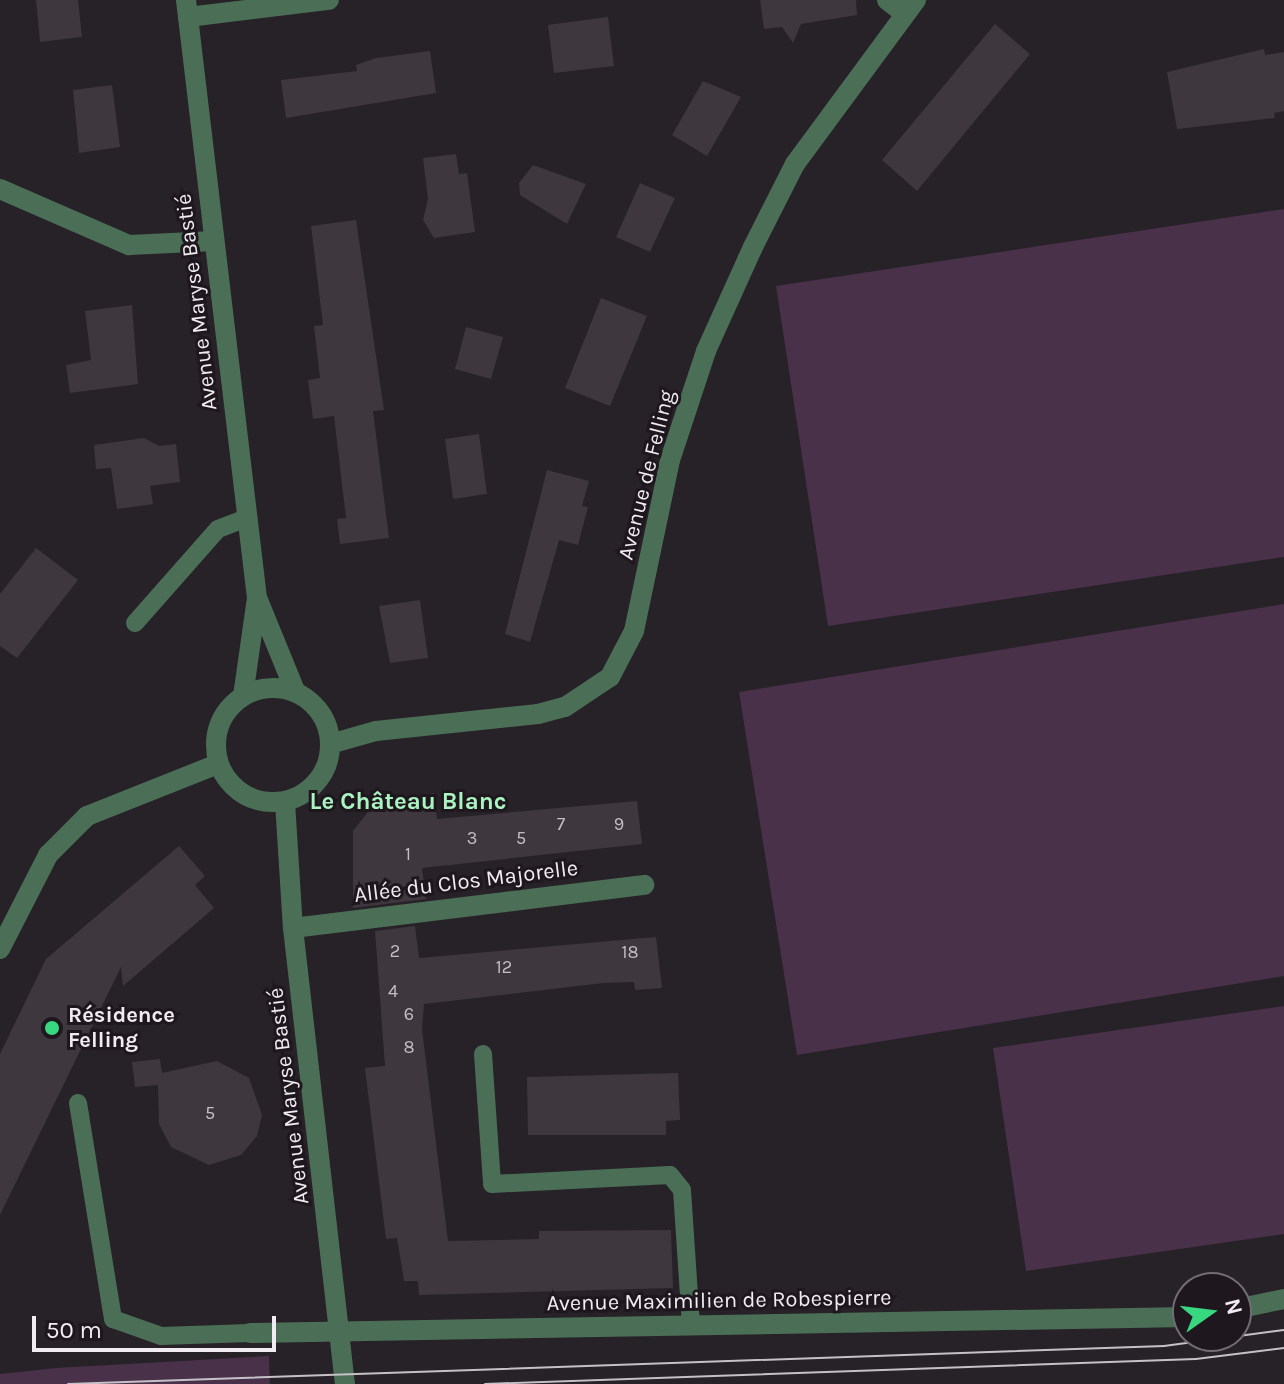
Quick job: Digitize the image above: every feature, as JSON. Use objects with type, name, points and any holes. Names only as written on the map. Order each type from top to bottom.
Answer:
[{"type":"street","points":[[187,9],[329,0]]},
{"type":"street","points":[[887,0],[910,7]]},
{"type":"street","name":"Avenue de Felling","points":[[330,744],[376,731],[538,714],[565,707],[610,677],[634,631],[670,460],[706,351],[795,164],[910,7]]},
{"type":"street","name":"Avenue Maryse Bastié","points":[[187,9],[257,598],[296,693]]},
{"type":"street","points":[[0,189],[129,245],[214,241]]},
{"type":"street","name":"Avenue Maryse Bastié","points":[[243,696],[257,598]]},
{"type":"street","points":[[267,687],[296,693],[318,708],[330,744],[314,785],[285,802],[244,795],[218,764],[218,727],[243,696],[267,687]]},
{"type":"street","points":[[0,949],[48,855],[87,816],[218,764]]},
{"type":"street","name":"Avenue Maryse Bastié","points":[[285,802],[293,928],[345,1384]]},
{"type":"street","name":"Allée du Clos Majorelle","points":[[293,928],[644,885]]},
{"type":"street","points":[[1252,1306],[1284,1299]]},
{"type":"street","name":"Avenue Maximilien de Robespierre","points":[[250,1333],[1172,1317]]},
{"type":"lane","points":[[135,623],[218,529],[247,518]]},
{"type":"lane","points":[[483,1054],[492,1184],[670,1175],[676,1182],[682,1190],[691,1326]]},
{"type":"lane","points":[[78,1103],[113,1319],[161,1336],[250,1333]]},
{"type":"shaded area","points":[[1284,209],[1284,557],[828,626],[776,286]]},
{"type":"shaded area","points":[[1284,604],[1284,976],[797,1055],[739,692]]},
{"type":"shaded area","points":[[1284,1006],[1284,1234],[1026,1271],[993,1048]]},
{"type":"shaded area","points":[[269,1356],[270,1384],[0,1384],[0,1374],[56,1368]]},
{"type":"building","points":[[36,0],[78,0],[82,37],[40,42]]},
{"type":"building","points":[[760,0],[856,0],[857,15],[801,24],[793,43],[782,27],[764,29]]},
{"type":"building","points":[[608,17],[614,66],[554,73],[548,25]]},
{"type":"building","points":[[995,24],[1030,54],[917,191],[882,160]]},
{"type":"building","points":[[1264,49],[1265,55],[1284,52],[1284,111],[1274,113],[1275,118],[1177,129],[1167,72]]},
{"type":"building","points":[[430,51],[436,93],[286,118],[281,80],[357,71],[356,65],[376,58]]},
{"type":"building","points":[[703,81],[741,97],[707,156],[672,135]]},
{"type":"building","points":[[112,85],[120,147],[79,153],[73,90]]},
{"type":"building","points":[[456,154],[459,174],[467,173],[475,232],[434,238],[423,220],[428,199],[423,158]]},
{"type":"building","points":[[533,165],[586,184],[567,224],[520,195],[519,183]]},
{"type":"building","points":[[640,183],[675,198],[650,252],[616,237]]},
{"type":"building","points":[[356,220],[384,410],[373,411],[389,538],[340,544],[337,519],[346,518],[334,416],[313,419],[308,380],[320,378],[314,326],[323,325],[311,226]]},
{"type":"building","points":[[601,298],[647,316],[610,406],[565,388]]},
{"type":"building","points":[[132,305],[138,384],[70,393],[66,365],[91,360],[85,311]]},
{"type":"building","points":[[466,327],[503,337],[491,379],[455,369]]},
{"type":"building","points":[[479,434],[487,494],[453,499],[445,439]]},
{"type":"building","points":[[144,438],[159,446],[176,444],[180,482],[150,486],[153,504],[117,509],[111,468],[96,469],[94,445]]},
{"type":"building","points":[[547,470],[589,481],[582,506],[588,507],[578,545],[559,540],[530,642],[505,634]]},
{"type":"building","points":[[36,548],[78,580],[17,658],[0,646],[0,594]]},
{"type":"building","points":[[420,600],[428,658],[390,663],[379,606]]},
{"type":"building","points":[[434,793],[437,819],[637,801],[642,844],[422,868],[426,899],[353,908],[353,831],[371,808]]},
{"type":"building","name":"Résidence Felling","points":[[179,846],[205,876],[195,885],[214,908],[123,986],[121,967],[0,1215],[0,1054],[46,959]]},
{"type":"building","points":[[415,926],[419,958],[656,937],[662,988],[635,990],[634,982],[603,983],[424,1004],[422,1029],[448,1241],[539,1239],[539,1231],[671,1230],[673,1288],[419,1295],[418,1281],[404,1281],[397,1238],[386,1239],[365,1068],[385,1066],[375,931]]},
{"type":"building","points":[[160,1059],[162,1073],[217,1061],[249,1078],[262,1115],[257,1136],[241,1155],[209,1165],[171,1147],[159,1124],[158,1085],[135,1087],[132,1062]]},
{"type":"building","points":[[678,1073],[680,1120],[666,1121],[666,1135],[528,1135],[527,1077]]},
{"type":"tram line","points":[[68,1384],[1164,1346],[1284,1330]]},
{"type":"tram line","points":[[485,1384],[1196,1359],[1284,1348]]},
{"type":"place","name":"Résidence Felling","points":[[52,1028]]},
{"type":"district","name":"Le Château Blanc","points":[[408,802]]}]
